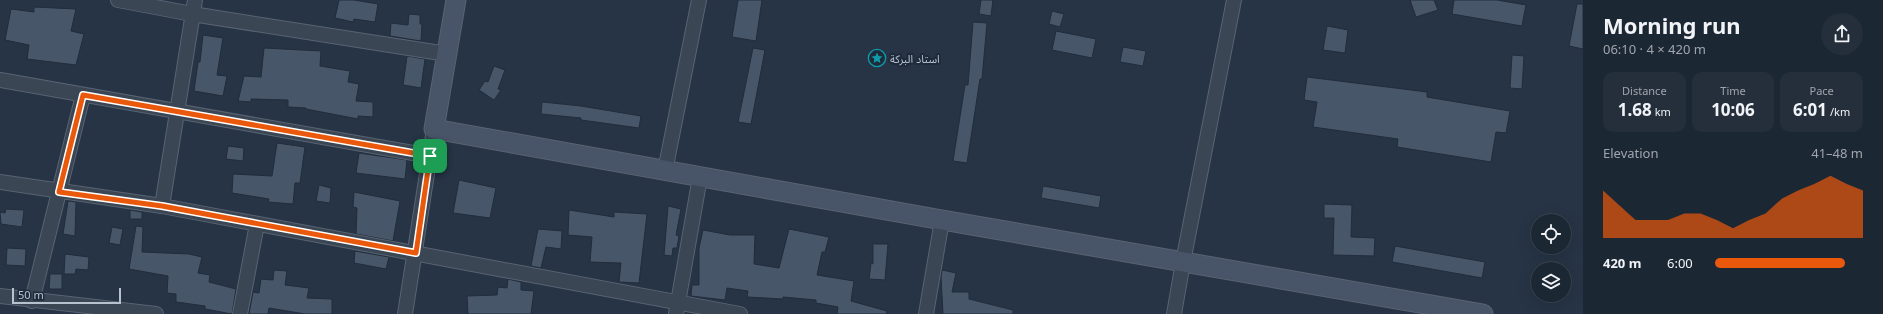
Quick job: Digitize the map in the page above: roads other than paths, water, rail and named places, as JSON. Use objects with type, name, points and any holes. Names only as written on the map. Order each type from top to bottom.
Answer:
[{"type":"street","points":[[118,0],[192,14],[446,54]]},
{"type":"street","points":[[162,206],[176,111],[195,0]]},
{"type":"street","points":[[405,314],[416,253],[446,54],[456,0]]},
{"type":"street","points":[[665,171],[699,0]]},
{"type":"street","points":[[1174,314],[1234,0]]},
{"type":"street","points":[[0,80],[430,156]]},
{"type":"street","points":[[32,301],[83,95]]},
{"type":"street","points":[[434,129],[1183,262],[1435,310],[1483,314]]},
{"type":"street","points":[[677,309],[700,177]]},
{"type":"street","points":[[0,182],[59,192],[162,206],[416,253],[677,309],[740,314]]},
{"type":"street","points":[[926,314],[942,220]]},
{"type":"street","points":[[240,314],[256,224]]},
{"type":"street","points":[[0,296],[32,301],[156,314]]},
{"type":"place","name":"استاد البركة","points":[[877,58]]}]
